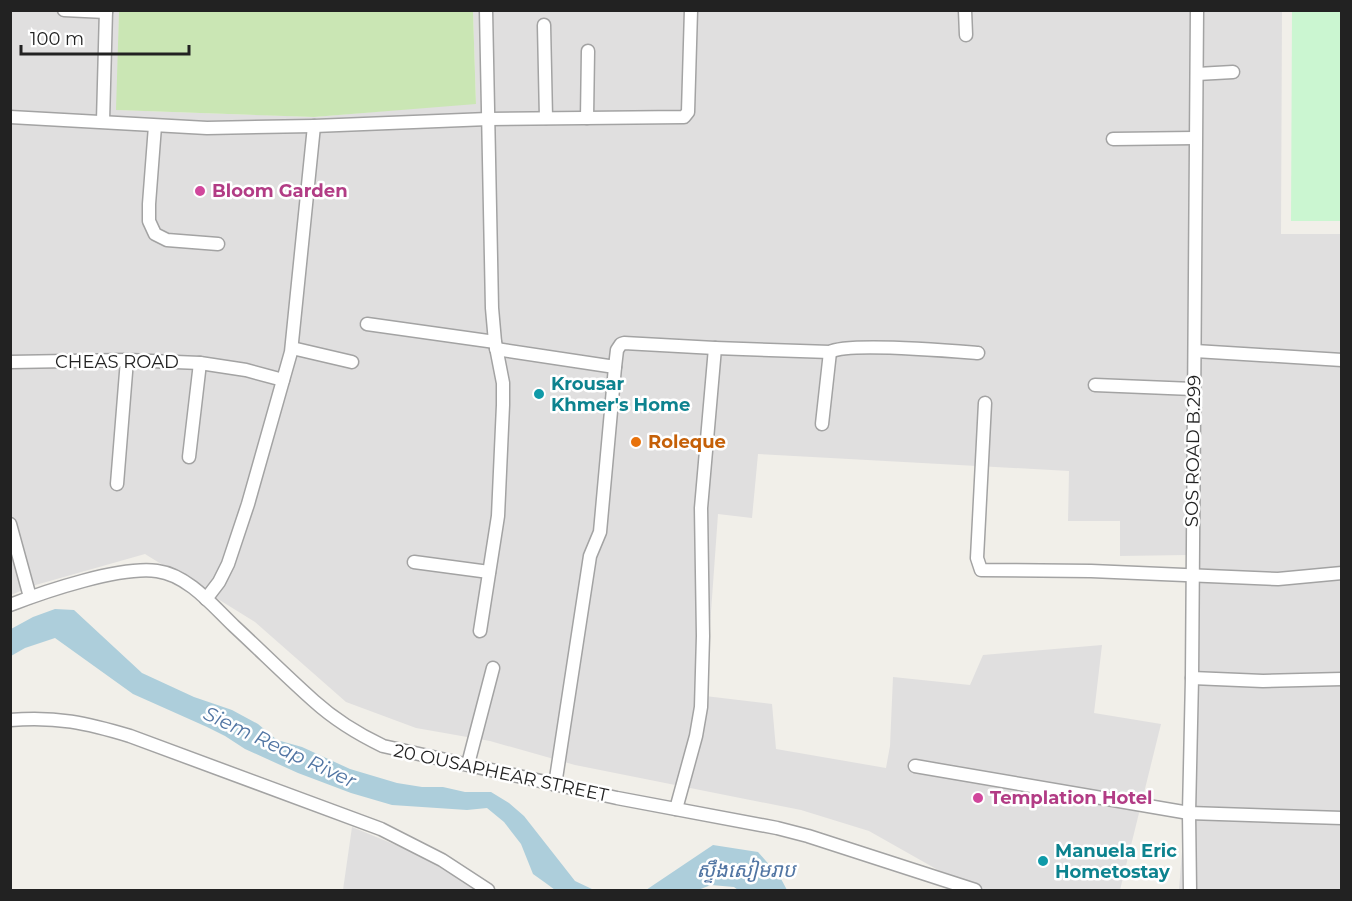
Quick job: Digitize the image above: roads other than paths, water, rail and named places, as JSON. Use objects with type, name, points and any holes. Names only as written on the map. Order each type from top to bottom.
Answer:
[{"type":"street","points":[[64,10],[106,11],[103,122]]},
{"type":"street","points":[[480,631],[498,516],[503,415],[503,383],[492,308],[486,10]]},
{"type":"street","points":[[10,117],[155,126],[314,126],[488,119],[684,117],[687,115],[691,10]]},
{"type":"street","points":[[965,10],[966,35]]},
{"type":"street","name":"SOS ROAD B.299","points":[[1190,891],[1197,10]]},
{"type":"street","points":[[544,25],[546,118]]},
{"type":"street","points":[[587,118],[588,51]]},
{"type":"street","points":[[1197,74],[1233,72]]},
{"type":"street","points":[[155,126],[148,204],[149,221],[155,234],[166,240],[218,244]]},
{"type":"street","points":[[206,599],[219,582],[228,564],[248,504],[292,348],[314,126]]},
{"type":"street","points":[[1113,139],[1195,138]]},
{"type":"street","points":[[367,324],[615,367]]},
{"type":"street","points":[[555,785],[590,556],[600,532],[615,367],[617,350],[621,344],[830,352],[838,348],[879,348],[978,353]]},
{"type":"street","points":[[292,348],[352,362]]},
{"type":"street","points":[[676,809],[696,736],[701,707],[703,636],[701,508],[715,348]]},
{"type":"street","points":[[1195,351],[1341,360]]},
{"type":"street","points":[[822,424],[830,352]]},
{"type":"street","points":[[117,484],[127,360]]},
{"type":"street","name":"CHEAS ROAD","points":[[10,362],[127,360],[200,363],[189,457]]},
{"type":"street","points":[[200,363],[246,370],[283,380]]},
{"type":"street","points":[[1095,385],[1193,389]]},
{"type":"street","points":[[985,403],[977,558],[981,570],[1091,570],[1278,579],[1341,573]]},
{"type":"street","points":[[10,524],[30,597]]},
{"type":"street","points":[[414,562],[489,572]]},
{"type":"street","name":"20 OUSAPHEAR STREET","points":[[10,605],[85,581],[147,570],[158,571],[178,578],[206,599],[314,701],[338,721],[382,746],[555,785],[753,823],[808,836],[975,891]]},
{"type":"street","points":[[468,764],[492,668]]},
{"type":"street","points":[[1192,678],[1263,681],[1341,679]]},
{"type":"street","points":[[10,720],[61,719],[101,727],[130,736],[381,829],[442,860],[488,891]]},
{"type":"street","points":[[915,766],[1189,813],[1341,818]]},
{"type":"water","name":"Siem Reap River","points":[[55,609],[74,610],[142,673],[194,697],[232,710],[258,724],[277,740],[302,747],[350,769],[397,783],[422,787],[443,787],[465,792],[491,792],[524,816],[575,881],[594,890],[555,890],[533,874],[521,844],[504,822],[487,808],[467,810],[392,805],[351,793],[298,773],[245,749],[207,727],[133,694],[55,638],[25,648],[11,656],[11,629],[33,617]]},
{"type":"water","name":"ស្ទឹងសៀមរាប","points":[[713,845],[758,852],[780,877],[787,890],[738,890],[734,887],[711,885],[698,890],[646,890]]},
{"type":"place","name":"Bloom Garden","points":[[200,191]]},
{"type":"place","name":"Krousar Khmer's Home","points":[[539,394]]},
{"type":"place","name":"Roleque","points":[[636,442]]},
{"type":"place","name":"Templation Hotel","points":[[978,798]]},
{"type":"place","name":"Manuela Eric Hometostay","points":[[1043,861]]}]
